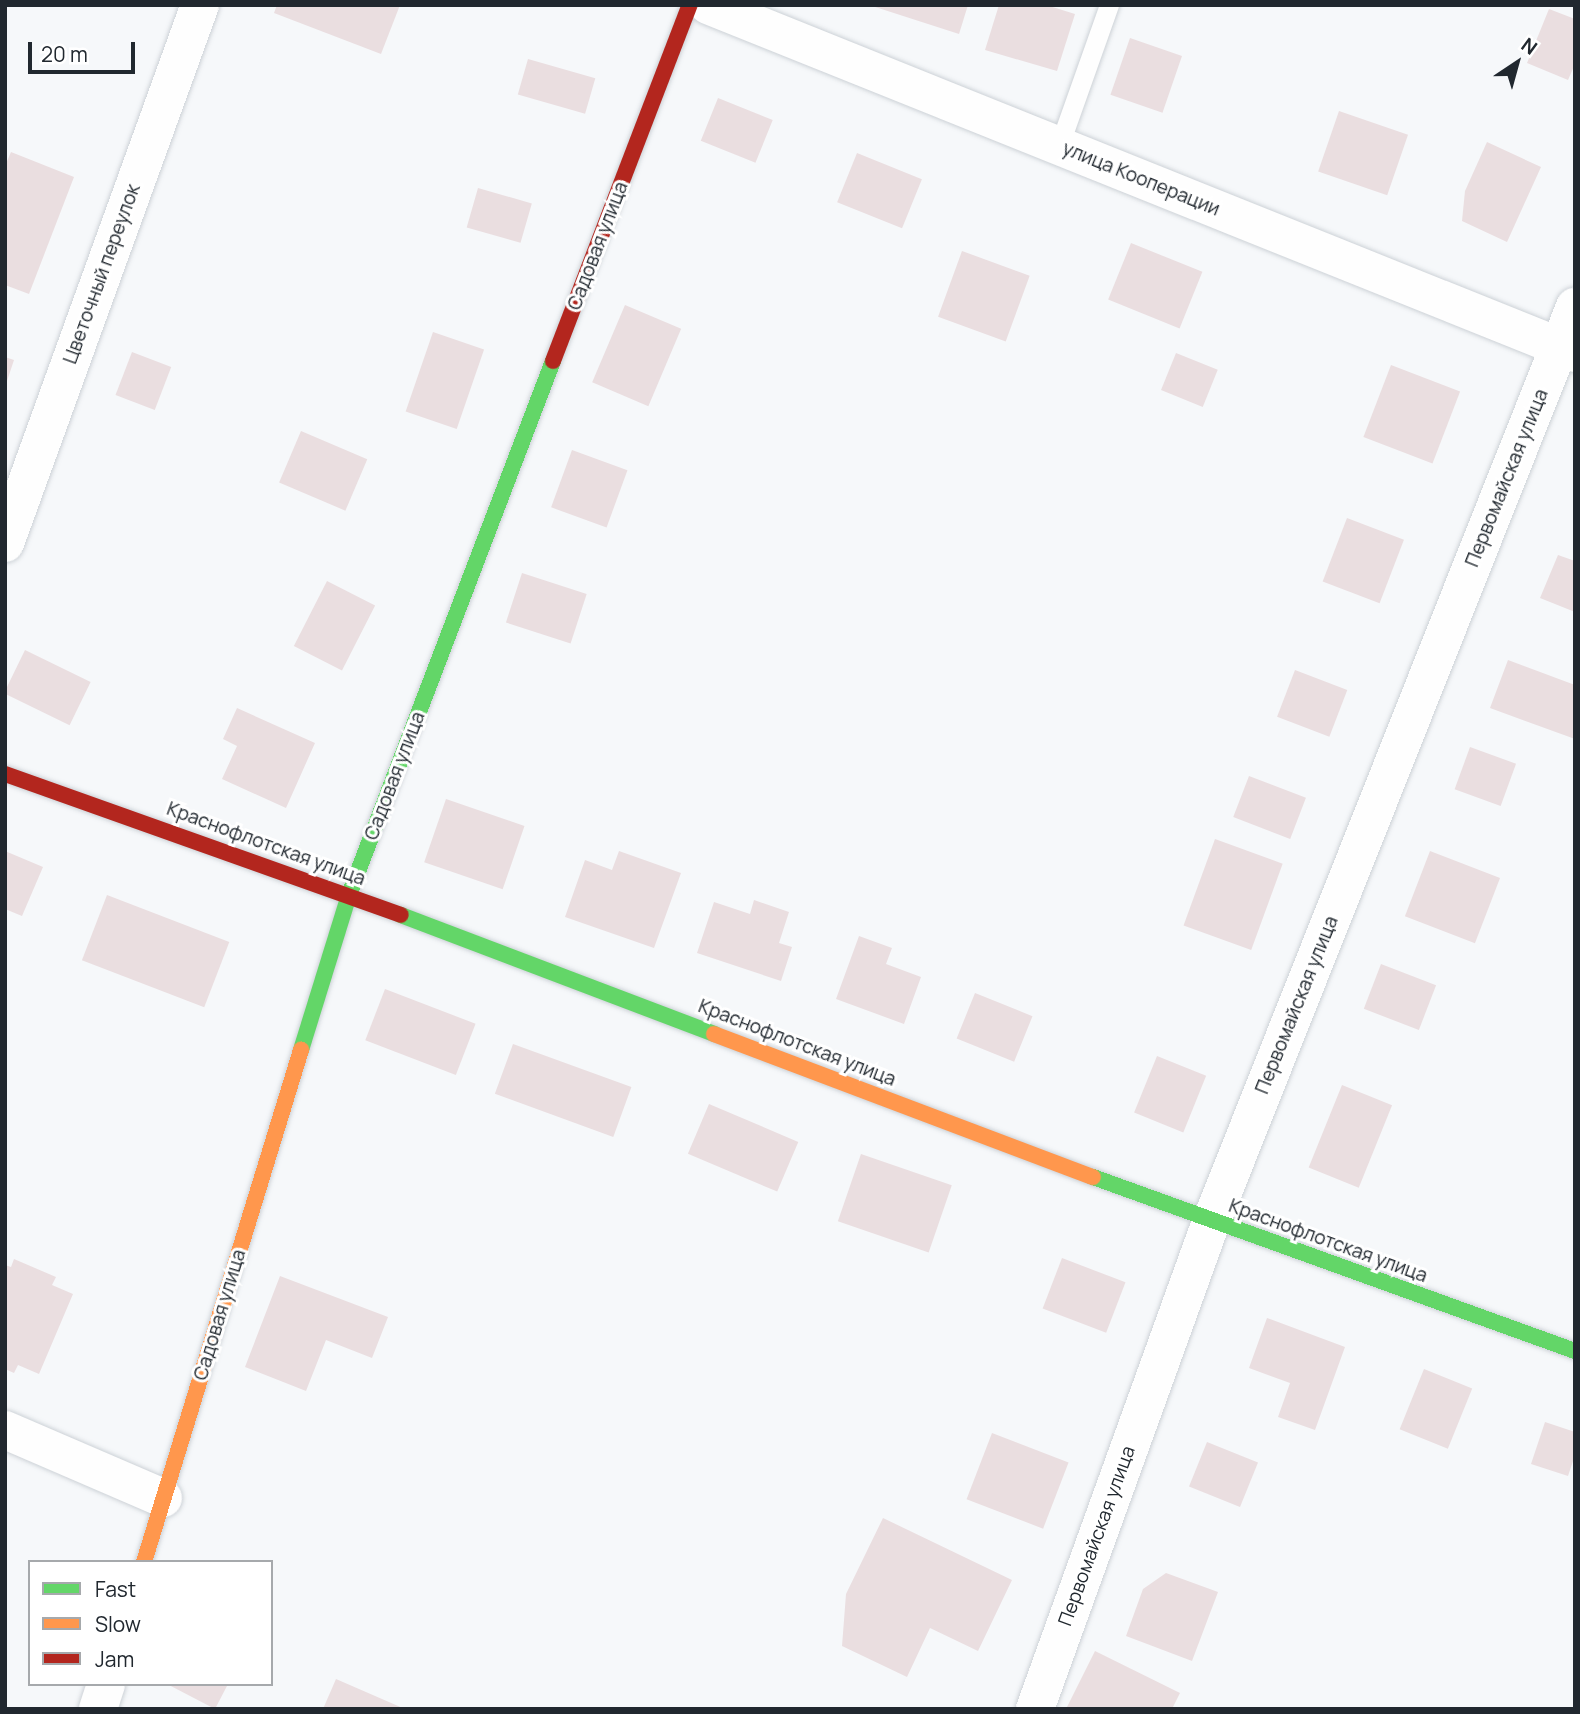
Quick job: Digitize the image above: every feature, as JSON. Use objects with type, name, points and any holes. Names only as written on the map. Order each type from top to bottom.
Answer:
[{"type":"street","name":"Цветочный переулок","points":[[5,543],[200,5]]},
{"type":"street","name":"Садовая улица","points":[[145,1560],[349,895],[690,5]]},
{"type":"street","name":"улица Кооперации","points":[[708,5],[1567,350]]},
{"type":"street","name":"Первомайская улица","points":[[1035,1709],[1211,1222],[1567,350],[1575,307]]},
{"type":"street","name":"Краснофлотская улица","points":[[5,774],[349,895],[1211,1222],[1575,1351]]},
{"type":"street","points":[[5,1430],[163,1498]]},
{"type":"street","points":[[98,1709],[105,1686]]},
{"type":"lane","points":[[1059,146],[1109,5]]},
{"type":"building","points":[[277,5],[400,5],[381,54],[274,13]]},
{"type":"building","points":[[869,5],[968,5],[959,34]]},
{"type":"building","points":[[999,5],[1046,5],[1075,14],[1057,71],[985,50]]},
{"type":"building","points":[[1549,9],[1575,19],[1575,64],[1568,80],[1527,63]]},
{"type":"building","points":[[1130,38],[1182,56],[1162,113],[1110,95]]},
{"type":"building","points":[[528,59],[595,78],[585,114],[518,95]]},
{"type":"building","points":[[718,98],[773,120],[755,163],[701,141]]},
{"type":"building","points":[[1339,111],[1408,135],[1387,195],[1318,172]]},
{"type":"building","points":[[1487,142],[1541,167],[1507,242],[1462,221],[1465,191]]},
{"type":"building","points":[[11,152],[74,177],[29,294],[5,285],[5,166]]},
{"type":"building","points":[[857,153],[922,179],[902,228],[837,202]]},
{"type":"building","points":[[478,188],[532,203],[521,243],[467,227]]},
{"type":"building","points":[[1131,243],[1202,272],[1180,328],[1108,300]]},
{"type":"building","points":[[962,251],[1030,276],[1006,341],[938,317]]},
{"type":"building","points":[[625,305],[681,329],[648,406],[592,382]]},
{"type":"building","points":[[433,332],[484,350],[457,429],[406,411]]},
{"type":"building","points":[[132,352],[171,367],[155,410],[116,395]]},
{"type":"building","points":[[1176,353],[1218,370],[1203,407],[1161,390]]},
{"type":"building","points":[[5,357],[14,360],[6,384],[5,384]]},
{"type":"building","points":[[1391,365],[1460,392],[1432,463],[1363,437]]},
{"type":"building","points":[[301,431],[367,459],[345,511],[279,483]]},
{"type":"building","points":[[572,450],[627,470],[607,528],[551,507]]},
{"type":"building","points":[[1347,518],[1404,540],[1380,603],[1323,581]]},
{"type":"building","points":[[1558,555],[1575,561],[1575,612],[1540,598]]},
{"type":"building","points":[[522,573],[587,594],[571,643],[506,622]]},
{"type":"building","points":[[327,581],[375,606],[342,671],[294,646]]},
{"type":"building","points":[[25,650],[91,682],[70,725],[5,694]]},
{"type":"building","points":[[1508,660],[1575,685],[1575,739],[1490,708]]},
{"type":"building","points":[[1295,670],[1347,690],[1329,737],[1277,717]]},
{"type":"building","points":[[237,708],[315,743],[286,808],[222,779],[237,746],[223,739]]},
{"type":"building","points":[[1470,747],[1516,764],[1501,806],[1455,789]]},
{"type":"building","points":[[1249,776],[1306,798],[1290,839],[1233,817]]},
{"type":"building","points":[[446,799],[524,826],[503,889],[424,862]]},
{"type":"building","points":[[1215,839],[1283,864],[1251,950],[1184,925]]},
{"type":"building","points":[[5,851],[43,867],[22,916],[5,909]]},
{"type":"building","points":[[619,851],[681,873],[654,948],[565,917],[585,860],[612,870]]},
{"type":"building","points":[[1430,851],[1500,878],[1475,943],[1405,916]]},
{"type":"building","points":[[107,895],[229,942],[204,1007],[82,960]]},
{"type":"building","points":[[754,900],[789,912],[779,943],[792,947],[781,981],[697,953],[714,902],[750,914]]},
{"type":"building","points":[[859,936],[892,948],[886,964],[921,977],[904,1024],[836,999]]},
{"type":"building","points":[[1381,964],[1436,985],[1419,1030],[1364,1009]]},
{"type":"building","points":[[385,989],[476,1024],[456,1075],[365,1040]]},
{"type":"building","points":[[975,993],[1032,1016],[1014,1062],[957,1038]]},
{"type":"building","points":[[513,1044],[631,1087],[613,1137],[495,1094]]},
{"type":"building","points":[[1157,1056],[1206,1076],[1183,1132],[1134,1113]]},
{"type":"building","points":[[1342,1085],[1392,1105],[1359,1188],[1309,1168]]},
{"type":"building","points":[[709,1104],[798,1142],[777,1192],[688,1154]]},
{"type":"building","points":[[861,1154],[952,1185],[929,1252],[838,1221]]},
{"type":"building","points":[[1062,1258],[1125,1282],[1106,1333],[1043,1308]]},
{"type":"building","points":[[14,1259],[56,1277],[52,1285],[73,1294],[39,1374],[18,1365],[14,1373],[5,1369],[5,1265],[11,1267]]},
{"type":"building","points":[[280,1276],[388,1317],[372,1358],[326,1340],[306,1391],[245,1367]]},
{"type":"building","points":[[1267,1318],[1345,1347],[1315,1430],[1278,1417],[1290,1383],[1249,1368]]},
{"type":"building","points":[[1424,1369],[1472,1388],[1448,1449],[1400,1429]]},
{"type":"building","points":[[1545,1422],[1575,1432],[1575,1455],[1568,1476],[1531,1464]]},
{"type":"building","points":[[992,1433],[1069,1462],[1043,1529],[967,1499]]},
{"type":"building","points":[[1207,1442],[1258,1463],[1240,1507],[1189,1487]]},
{"type":"building","points":[[883,1518],[1012,1580],[978,1651],[930,1628],[907,1677],[842,1646],[846,1594]]},
{"type":"building","points":[[1166,1573],[1218,1592],[1192,1661],[1126,1636],[1143,1589]]},
{"type":"building","points":[[1095,1651],[1180,1693],[1172,1709],[1066,1709]]},
{"type":"building","points":[[336,1679],[405,1709],[323,1709]]},
{"type":"building","points":[[171,1686],[227,1686],[215,1709]]},
{"type":"traffic: fast","points":[[301,1050],[349,895],[553,361]]},
{"type":"traffic: fast","points":[[401,915],[714,1034]]},
{"type":"traffic: fast","points":[[1093,1177],[1575,1351]]},
{"type":"traffic: slow","points":[[714,1034],[1093,1177]]},
{"type":"traffic: slow","points":[[145,1560],[301,1050]]},
{"type":"traffic: jam","points":[[553,361],[690,5]]},
{"type":"traffic: jam","points":[[5,774],[401,915]]}]
